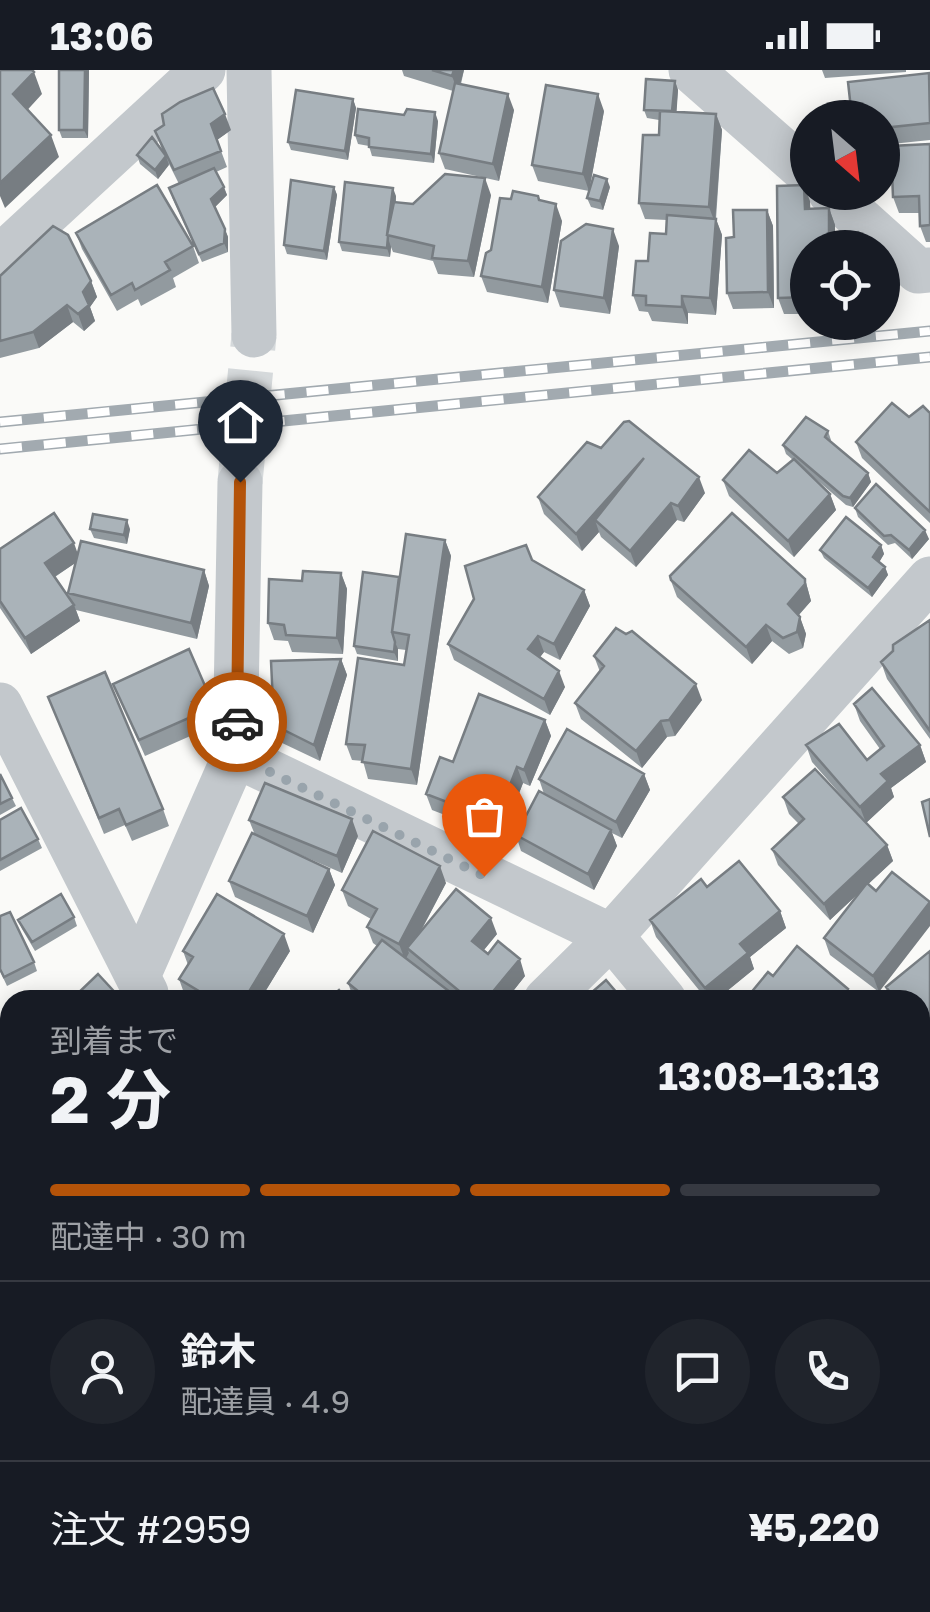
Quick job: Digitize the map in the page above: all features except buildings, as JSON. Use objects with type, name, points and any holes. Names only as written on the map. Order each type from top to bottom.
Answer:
[{"type":"street","points":[[0,257],[203,70]]},
{"type":"street","points":[[249,70],[254,336]]},
{"type":"street","points":[[691,70],[790,157]]},
{"type":"street","points":[[850,210],[918,271],[930,270]]},
{"type":"street","points":[[144,988],[235,755],[240,482]]},
{"type":"street","points":[[556,990],[611,936],[930,579]]},
{"type":"street","points":[[2,717],[144,988]]},
{"type":"street","points":[[235,755],[611,936],[656,990]]},
{"type":"tunnel","points":[[240,482],[254,335]]},
{"type":"railway","points":[[0,422],[930,331]]},
{"type":"railway","points":[[0,449],[930,357]]},
{"type":"way so far","points":[[237,722],[235,755],[484,876]]},
{"type":"route","points":[[237,722],[240,482]]}]
